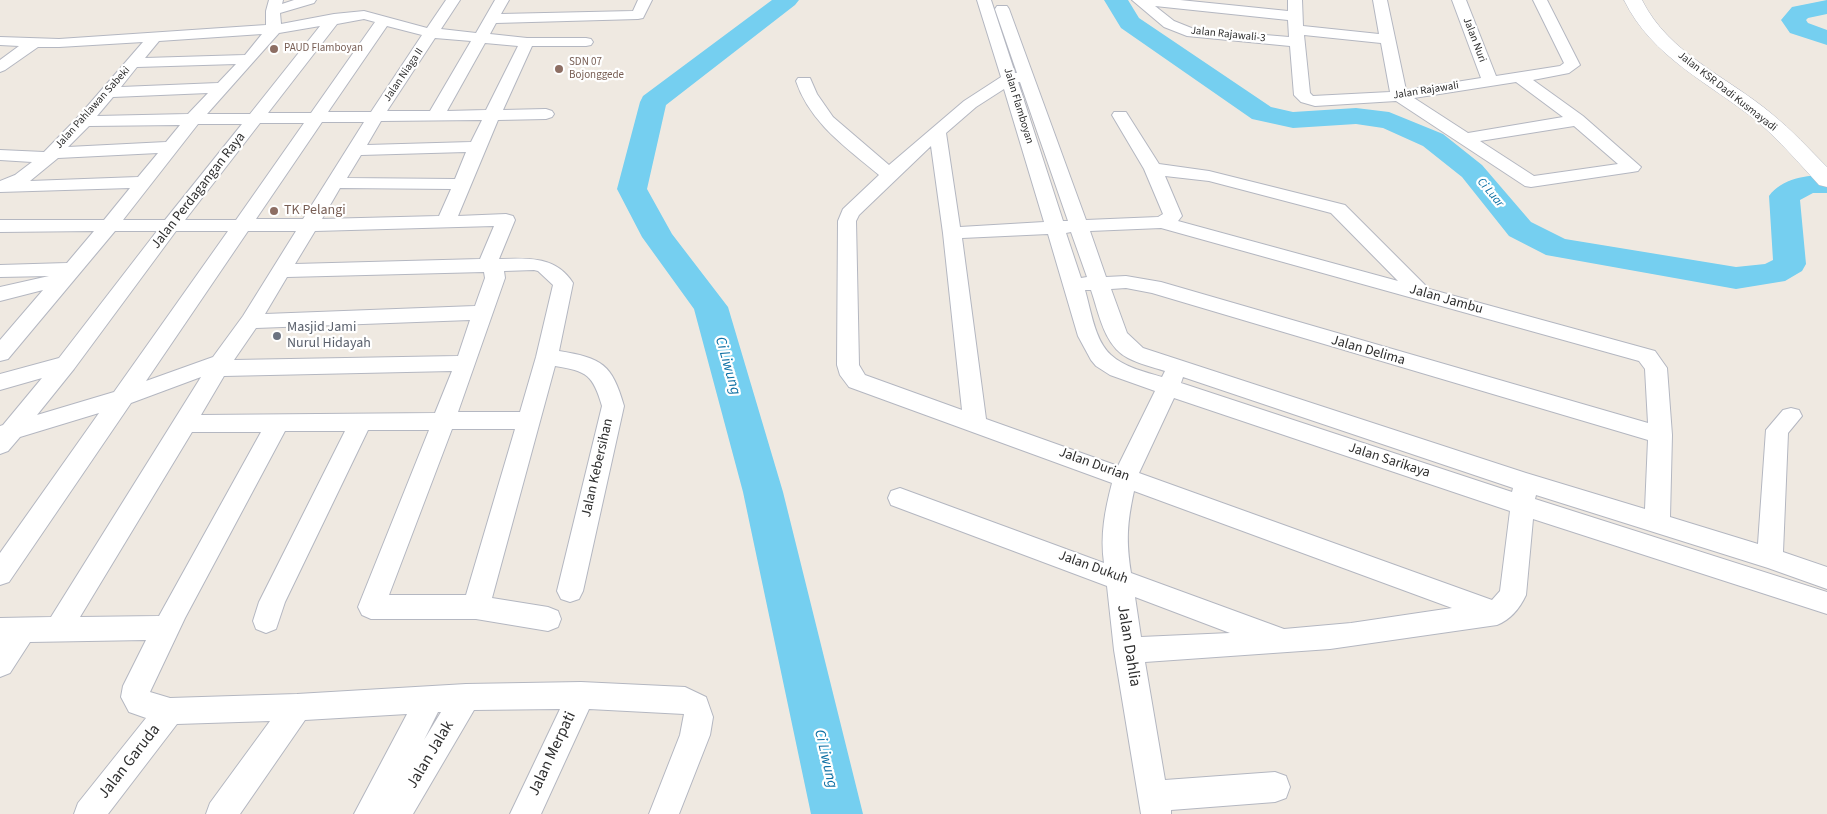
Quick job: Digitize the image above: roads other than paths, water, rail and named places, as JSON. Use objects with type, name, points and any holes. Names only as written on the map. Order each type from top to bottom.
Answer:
[{"type":"main road","name":"Jalan KSR Dadi Kusmayadi","points":[[1633,0],[1637,11],[1644,21],[1665,44],[1766,119],[1823,176]]},
{"type":"street","points":[[0,41],[59,43],[155,37],[274,13],[309,0]]},
{"type":"street","name":"Jalan Niaga II","points":[[58,630],[220,365],[250,321],[376,116],[452,0]]},
{"type":"street","points":[[436,115],[502,0]]},
{"type":"street","points":[[492,19],[638,15],[645,0]]},
{"type":"street","name":"Jalan Flamboyan","points":[[984,0],[1010,78],[1063,219]]},
{"type":"street","points":[[999,0],[1027,77],[1063,219]]},
{"type":"street","points":[[1139,0],[1296,29],[1387,39]]},
{"type":"street","name":"Jalan Rajawali-3","points":[[1139,0],[1169,24],[1192,33],[1296,29]]},
{"type":"street","name":"Jalan Rajawali","points":[[1295,0],[1302,95],[1307,99],[1316,101],[1398,96],[1564,70],[1572,65],[1540,0]]},
{"type":"street","points":[[1380,0],[1398,96],[1531,182],[1632,167],[1577,120],[1519,77]]},
{"type":"street","name":"Jalan Nuri","points":[[1459,0],[1490,81]]},
{"type":"street","points":[[274,13],[334,18],[364,15],[431,33],[527,42],[586,42]]},
{"type":"street","points":[[0,354],[109,226],[194,118],[249,59],[274,13]]},
{"type":"street","name":"Jalan Perdagangan Raya","points":[[3,437],[66,364],[171,225],[334,18]]},
{"type":"street","points":[[0,574],[384,20]]},
{"type":"street","name":"Jalan Pahlawan Sabeki","points":[[0,187],[21,179],[51,155],[84,121],[155,37]]},
{"type":"street","points":[[0,67],[36,41]]},
{"type":"street","points":[[446,222],[477,147],[527,42]]},
{"type":"street","points":[[133,63],[249,59]]},
{"type":"street","points":[[804,81],[809,95],[825,118],[889,174],[970,104],[1010,78],[1027,77]]},
{"type":"street","points":[[107,92],[221,88]]},
{"type":"street","points":[[84,121],[546,114]]},
{"type":"street","points":[[1120,115],[1153,169],[1173,216],[1162,222]]},
{"type":"street","points":[[1464,139],[1577,120]]},
{"type":"street","points":[[937,132],[952,233],[975,422]]},
{"type":"street","points":[[0,156],[51,155],[171,147]]},
{"type":"street","points":[[355,150],[477,147]]},
{"type":"street","points":[[1153,169],[1209,176],[1338,209],[1422,293]]},
{"type":"street","name":"Jalan Durian","points":[[889,174],[854,208],[847,221],[848,365],[851,375],[857,381],[975,422],[1497,613]]},
{"type":"street","points":[[0,187],[144,182]]},
{"type":"street","points":[[334,183],[461,184]]},
{"type":"street","name":"Jalan Jambu","points":[[952,233],[1063,219],[1162,222],[1647,356],[1656,368],[1660,434],[1657,524]]},
{"type":"street","name":"Jalan Sarikaya","points":[[1063,219],[1099,284],[1117,335],[1135,353],[1173,377]]},
{"type":"street","name":"Jalan Sarikaya","points":[[1063,219],[1074,285],[1095,349],[1104,360],[1115,368],[1173,377],[1523,494],[1827,603]]},
{"type":"street","points":[[0,226],[244,224],[309,226],[506,220],[487,265]]},
{"type":"street","points":[[280,271],[534,264],[545,267],[563,283],[547,358],[476,607]]},
{"type":"street","points":[[487,265],[494,269],[496,278],[482,313],[466,363],[371,607],[476,607],[548,619]]},
{"type":"street","points":[[0,271],[68,274]]},
{"type":"street","points":[[0,294],[68,274]]},
{"type":"street","name":"Jalan Delima","points":[[1074,285],[1126,282],[1154,287],[1660,434]]},
{"type":"street","points":[[250,321],[482,313]]},
{"type":"street","points":[[0,334],[22,328]]},
{"type":"street","name":"Jalan Kebersihan","points":[[547,358],[590,364],[606,380],[613,406],[570,591]]},
{"type":"street","points":[[3,437],[220,365],[466,363]]},
{"type":"street","points":[[0,382],[66,364]]},
{"type":"street","name":"Jalan Dahlia","points":[[1155,805],[1128,650],[1114,542],[1116,518],[1125,477],[1173,377]]},
{"type":"street","points":[[1770,558],[1777,430],[1791,416]]},
{"type":"street","points":[[185,424],[529,420]]},
{"type":"street","points":[[266,621],[272,602],[361,422]]},
{"type":"street","points":[[277,424],[166,628],[137,686],[135,697],[139,703],[170,711],[297,707],[466,697],[582,695],[685,700],[696,706],[699,717],[695,735],[664,814]]},
{"type":"street","points":[[1497,613],[1513,595],[1523,494]]},
{"type":"street","name":"Jalan Sarikaya","points":[[1523,494],[1657,524],[1770,558],[1827,578]]},
{"type":"street","name":"Jalan Dukuh","points":[[900,498],[1118,577],[1284,641]]},
{"type":"street","name":"Jalan Dukuh","points":[[1128,650],[1284,641],[1422,625],[1497,613]]},
{"type":"street","points":[[0,664],[11,630],[166,628]]},
{"type":"street","name":"Jalan Merpati","points":[[525,814],[582,695]]},
{"type":"street","name":"Jalan Jalak","points":[[396,814],[466,697]]},
{"type":"street","points":[[369,814],[430,699]]},
{"type":"street","points":[[221,814],[297,707]]},
{"type":"street","name":"Jalan Garuda","points":[[89,814],[170,711]]},
{"type":"street","points":[[1155,805],[1275,788]]},
{"type":"waterway","name":"Ci Liwung","points":[[787,0],[653,102],[632,189],[658,237],[711,307],[763,492],[837,814]]},
{"type":"waterway","name":"Ci Luar","points":[[1116,0],[1130,23],[1262,113],[1293,120],[1356,116],[1389,120],[1433,140],[1472,171],[1520,229],[1557,248],[1736,278],[1773,274],[1790,264],[1784,196],[1807,184],[1827,184]]},
{"type":"waterway","name":"Ci Luar","points":[[1827,7],[1800,12],[1793,20],[1799,28],[1827,38]]},
{"type":"place","name":"PAUD Flamboyan","points":[[274,49]]},
{"type":"place","name":"SDN 07 Bojonggede","points":[[559,69]]},
{"type":"place","name":"TK Pelangi","points":[[274,211]]},
{"type":"place","name":"Masjid Jami Nurul Hidayah","points":[[277,336]]}]
